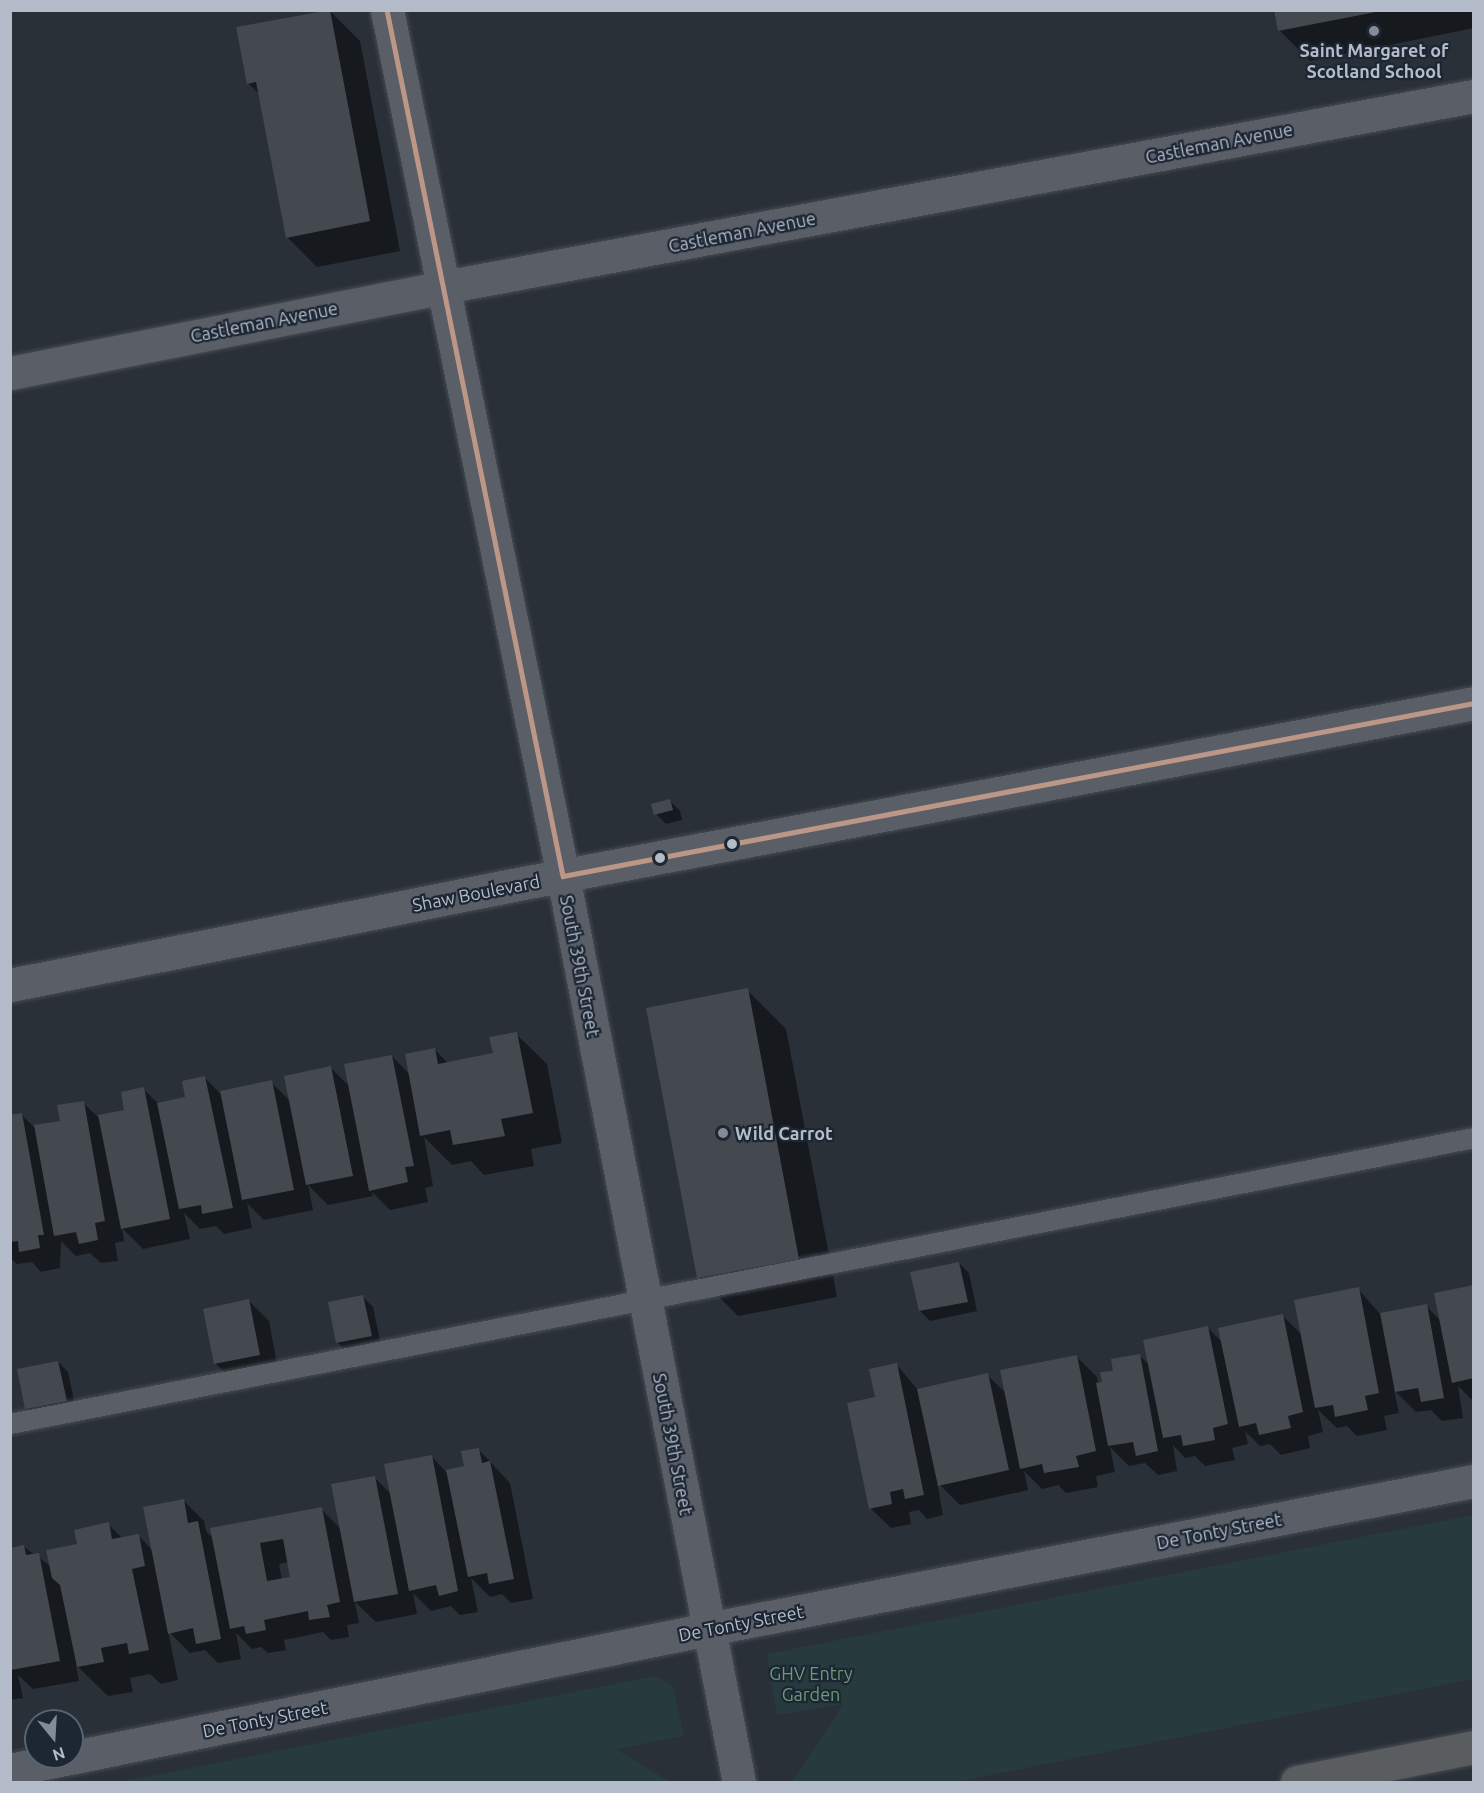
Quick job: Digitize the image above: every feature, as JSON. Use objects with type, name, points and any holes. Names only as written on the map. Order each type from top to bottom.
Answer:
[{"type":"highway","points":[[1297,1782],[1473,1747]]},
{"type":"street","name":"South 39th Street","points":[[387,10],[563,876],[739,1782]]},
{"type":"street","name":"Castleman Avenue","points":[[10,373],[444,287],[1473,96]]},
{"type":"street","name":"Shaw Boulevard","points":[[10,985],[563,876],[1473,704]]},
{"type":"street","name":"De Tonty Street","points":[[10,1770],[708,1629],[1473,1481]]},
{"type":"lane","points":[[10,1424],[646,1302],[1473,1138]]},
{"type":"green space","name":"GHV Entry Garden","points":[[1473,1515],[1473,1679],[956,1782],[792,1782],[844,1704],[777,1715],[767,1654]]},
{"type":"green space","points":[[655,1676],[673,1686],[684,1736],[616,1749],[670,1782],[121,1782]]},
{"type":"building","points":[[330,10],[370,221],[286,238],[256,82],[247,84],[236,27]]},
{"type":"building","points":[[1274,10],[1376,10],[1376,12],[1278,31]]},
{"type":"building","points":[[670,799],[673,810],[654,815],[651,804]]},
{"type":"building","name":"Wild Carrot","points":[[748,988],[799,1259],[697,1278],[646,1008]]},
{"type":"building","points":[[517,1032],[533,1113],[501,1119],[505,1136],[453,1145],[450,1130],[420,1136],[405,1054],[435,1048],[438,1064],[493,1053],[489,1037]]},
{"type":"building","points":[[392,1055],[414,1166],[405,1167],[408,1182],[369,1191],[344,1064]]},
{"type":"building","points":[[331,1066],[353,1176],[306,1185],[284,1076]]},
{"type":"building","points":[[205,1076],[233,1208],[202,1214],[201,1205],[179,1209],[157,1103],[185,1097],[182,1081]]},
{"type":"building","points":[[272,1080],[294,1190],[242,1200],[220,1091]]},
{"type":"building","points":[[144,1087],[170,1219],[121,1229],[98,1115],[124,1110],[121,1092]]},
{"type":"building","points":[[84,1101],[105,1221],[95,1223],[98,1240],[79,1244],[76,1232],[54,1236],[34,1125],[60,1121],[57,1105]]},
{"type":"building","points":[[22,1113],[44,1235],[38,1235],[40,1248],[19,1252],[18,1241],[10,1242],[10,1115]]},
{"type":"building","points":[[959,1262],[968,1302],[919,1311],[910,1272]]},
{"type":"building","points":[[1474,1285],[1474,1378],[1452,1383],[1434,1293]]},
{"type":"building","points":[[1359,1287],[1379,1393],[1365,1396],[1368,1410],[1335,1417],[1333,1405],[1315,1408],[1294,1300]]},
{"type":"building","points":[[363,1295],[372,1336],[336,1343],[328,1302]]},
{"type":"building","points":[[249,1299],[260,1355],[214,1364],[203,1309]]},
{"type":"building","points":[[1427,1304],[1444,1398],[1421,1402],[1418,1388],[1395,1392],[1380,1313]]},
{"type":"building","points":[[1283,1314],[1303,1412],[1288,1416],[1291,1428],[1259,1435],[1256,1423],[1239,1427],[1218,1328]]},
{"type":"building","points":[[1208,1326],[1228,1424],[1213,1428],[1215,1440],[1183,1446],[1181,1435],[1163,1438],[1143,1340]]},
{"type":"building","points":[[1140,1354],[1158,1451],[1136,1456],[1133,1442],[1108,1446],[1096,1383],[1102,1382],[1100,1372],[1113,1371],[1111,1359]]},
{"type":"building","points":[[1077,1355],[1096,1451],[1076,1456],[1079,1467],[1044,1473],[1042,1464],[1020,1469],[1000,1370]]},
{"type":"building","points":[[58,1361],[67,1401],[25,1409],[17,1369]]},
{"type":"building","points":[[897,1363],[924,1495],[905,1499],[903,1489],[890,1492],[892,1504],[869,1509],[847,1403],[875,1397],[869,1369]]},
{"type":"building","points":[[988,1373],[1009,1470],[938,1486],[917,1389]]},
{"type":"building","points":[[479,1448],[482,1463],[490,1461],[514,1579],[489,1584],[487,1573],[468,1577],[446,1470],[464,1466],[461,1451]]},
{"type":"building","points":[[432,1455],[458,1591],[439,1596],[436,1585],[409,1591],[384,1464]]},
{"type":"building","points":[[375,1476],[398,1594],[354,1602],[331,1484]]},
{"type":"building","points":[[184,1499],[188,1523],[198,1521],[221,1639],[196,1644],[193,1628],[168,1634],[143,1507]]},
{"type":"building","points":[[322,1507],[340,1602],[327,1605],[330,1617],[309,1620],[308,1611],[264,1620],[266,1630],[246,1634],[244,1626],[230,1629],[210,1528]],"holes":[[[283,1539],[290,1577],[267,1581],[260,1543]]]},
{"type":"building","points":[[109,1522],[112,1539],[139,1534],[145,1566],[132,1569],[149,1650],[129,1654],[127,1643],[101,1648],[104,1662],[77,1667],[60,1585],[52,1578],[46,1550],[77,1544],[74,1530]]},
{"type":"building","points":[[24,1545],[26,1555],[39,1553],[60,1661],[11,1670],[10,1548]]},
{"type":"transit line","points":[[387,10],[563,876]]},
{"type":"transit line","points":[[563,876],[1474,703]]},
{"type":"place","name":"Saint Margaret of Scotland School","points":[[1374,31]]},
{"type":"place","name":"Wild Carrot","points":[[723,1133]]}]
